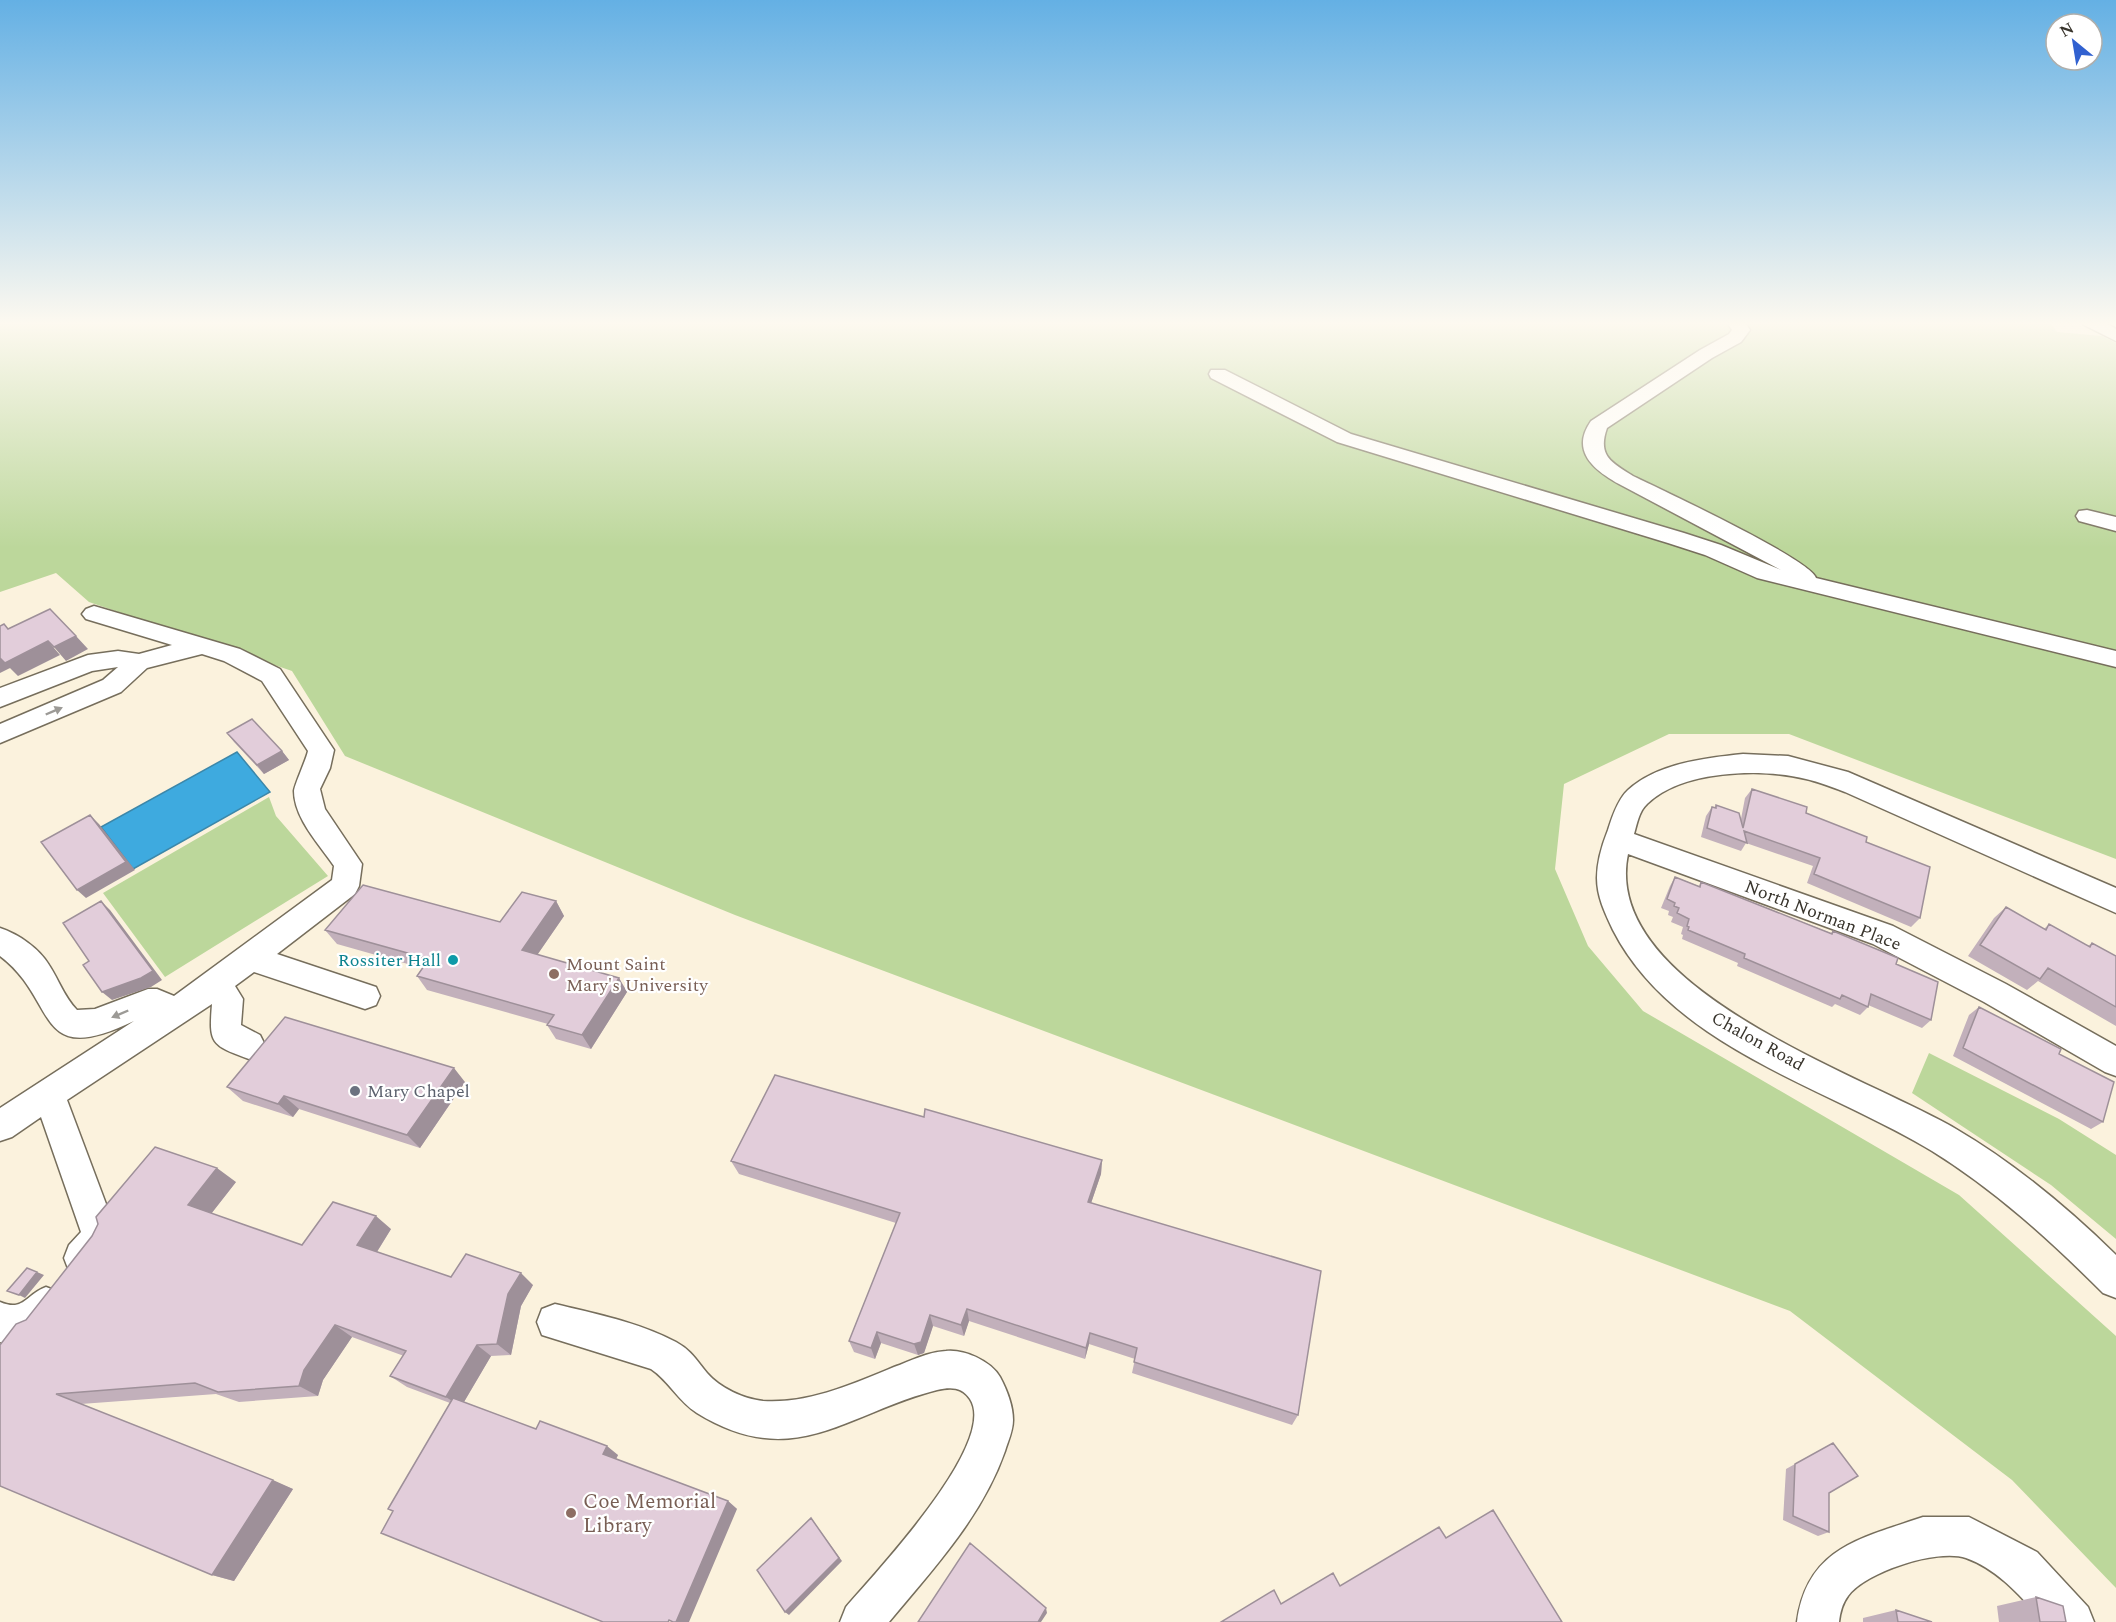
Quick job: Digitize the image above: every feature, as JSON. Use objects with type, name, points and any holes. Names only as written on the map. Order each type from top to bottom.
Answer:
[{"type":"street","points":[[1263,397],[1344,438],[1676,538],[1713,550],[1765,573],[2116,659]]},
{"type":"street","points":[[1641,397],[1598,425],[1592,439],[1594,455],[1605,468],[1779,558],[1817,584]]},
{"type":"street","points":[[2087,516],[2116,525]]},
{"type":"street","points":[[0,1126],[214,986],[345,886],[348,864],[312,812],[307,789],[317,768],[321,750],[271,675],[232,655],[94,614]]},
{"type":"street","points":[[0,698],[88,663],[118,659],[139,662],[202,646]]},
{"type":"street","points":[[0,734],[112,686],[123,679],[139,662]]},
{"type":"street","name":"Chalon Road","points":[[2116,901],[1874,794],[1806,769],[1742,763],[1701,769],[1663,782],[1635,798],[1618,839],[1611,864],[1613,893],[1630,933],[1660,972],[1696,1005],[1739,1034],[1925,1128],[1986,1168],[2053,1222],[2116,1280]]},
{"type":"street","name":"North Norman Place","points":[[1618,839],[1883,935],[1995,993],[2116,1062]]},
{"type":"street","points":[[0,940],[19,953],[34,968],[61,1016],[73,1023],[106,1020],[151,1003],[162,1004],[171,1014]]},
{"type":"street","points":[[250,958],[365,996]]},
{"type":"street","points":[[214,986],[228,999],[225,1032],[249,1045]]},
{"type":"street","points":[[0,1320],[4,1325],[12,1326],[36,1317],[100,1236],[49,1094]]},
{"type":"street","points":[[555,1322],[650,1350],[675,1363],[697,1390],[727,1408],[762,1420],[800,1419],[836,1409],[922,1375],[952,1369],[970,1374],[985,1386],[993,1406],[993,1431],[977,1470],[937,1531],[861,1622]]},
{"type":"street","points":[[1818,1622],[1820,1606],[1834,1580],[1860,1559],[1923,1537],[1969,1537],[2022,1568],[2073,1622]]},
{"type":"green space","points":[[0,397],[2116,397],[2116,859],[1789,734],[1669,734],[1564,784],[1555,869],[1588,946],[1643,1011],[1959,1195],[2116,1336],[2116,1588],[2012,1480],[1790,1311],[735,915],[345,756],[292,671],[89,602],[56,573],[0,592]]},
{"type":"green space","points":[[269,797],[276,816],[328,876],[165,977],[103,893]]},
{"type":"green space","points":[[1929,1053],[2059,1119],[2116,1155],[2116,1239],[2051,1185],[1912,1093]]},
{"type":"water","points":[[237,752],[270,792],[133,869],[101,827]]},
{"type":"building","points":[[50,609],[76,636],[54,647],[48,641],[5,663],[0,658],[0,626],[4,624],[8,629]]},
{"type":"building","points":[[252,719],[282,751],[257,765],[227,733]]},
{"type":"building","points":[[1752,789],[1807,807],[1806,813],[1867,837],[1866,842],[1930,867],[1920,918],[1814,874],[1820,858],[1744,831],[1747,843],[1707,828],[1712,807],[1716,808],[1716,805],[1739,813],[1743,828]]},
{"type":"building","points":[[90,815],[126,862],[77,890],[41,842]]},
{"type":"building","points":[[1675,877],[1700,887],[1701,882],[1898,958],[1896,964],[1938,982],[1931,1020],[1871,994],[1868,1007],[1842,995],[1840,999],[1744,958],[1745,954],[1688,930],[1689,919],[1677,913],[1679,908],[1667,899]]},
{"type":"building","name":"Rossiter Hall","points":[[363,885],[500,922],[522,892],[556,901],[522,950],[619,978],[582,1035],[547,1025],[554,1015],[417,976],[429,959],[325,930]]},
{"type":"building","points":[[101,901],[153,971],[141,978],[102,992],[83,965],[89,961],[63,923]]},
{"type":"building","points":[[2006,907],[2046,930],[2049,924],[2090,947],[2092,943],[2116,956],[2116,1007],[2048,968],[2040,979],[1980,945]]},
{"type":"building","points":[[1979,1007],[2061,1049],[2059,1054],[2114,1082],[2103,1122],[1963,1048]]},
{"type":"building","name":"Mary Chapel","points":[[285,1017],[454,1068],[407,1135],[284,1096],[278,1104],[227,1087]]},
{"type":"building","points":[[775,1075],[924,1117],[925,1109],[1102,1160],[1088,1202],[1321,1271],[1298,1415],[1134,1362],[1137,1348],[1090,1333],[1086,1348],[967,1309],[961,1325],[930,1315],[921,1342],[914,1344],[877,1332],[871,1348],[849,1341],[900,1213],[731,1161]]},
{"type":"building","points":[[155,1147],[217,1168],[188,1205],[302,1245],[333,1202],[376,1216],[357,1245],[451,1277],[466,1254],[521,1273],[508,1294],[497,1344],[477,1345],[446,1397],[390,1376],[406,1351],[335,1325],[304,1370],[299,1386],[218,1392],[195,1383],[56,1394],[273,1480],[212,1575],[0,1486],[0,1345],[16,1324],[26,1320],[92,1236],[98,1224],[96,1217]]},
{"type":"building","points":[[27,1268],[37,1272],[19,1295],[7,1291]]},
{"type":"building","name":"Coe Memorial Library","points":[[453,1398],[536,1429],[540,1421],[607,1446],[603,1454],[728,1501],[676,1622],[669,1620],[668,1622],[603,1622],[381,1533],[393,1511],[388,1509]]},
{"type":"building","points":[[1833,1443],[1858,1476],[1829,1493],[1829,1532],[1793,1516],[1795,1464]]},
{"type":"building","points":[[1493,1510],[1562,1622],[1221,1622],[1274,1590],[1281,1604],[1333,1573],[1340,1586],[1439,1527],[1446,1538]]},
{"type":"building","points":[[811,1518],[839,1558],[785,1612],[757,1570]]},
{"type":"building","points":[[970,1543],[1046,1608],[1038,1622],[918,1622]]},
{"type":"building","points":[[2036,1597],[2063,1606],[2066,1622],[2040,1622]]},
{"type":"building","points":[[1896,1610],[1932,1622],[1898,1622]]},
{"type":"place","name":"Rossiter Hall","points":[[453,960]]},
{"type":"place","name":"Mount Saint Mary's University","points":[[554,974]]},
{"type":"place","name":"Mary Chapel","points":[[355,1091]]},
{"type":"place","name":"Coe Memorial Library","points":[[571,1513]]}]
